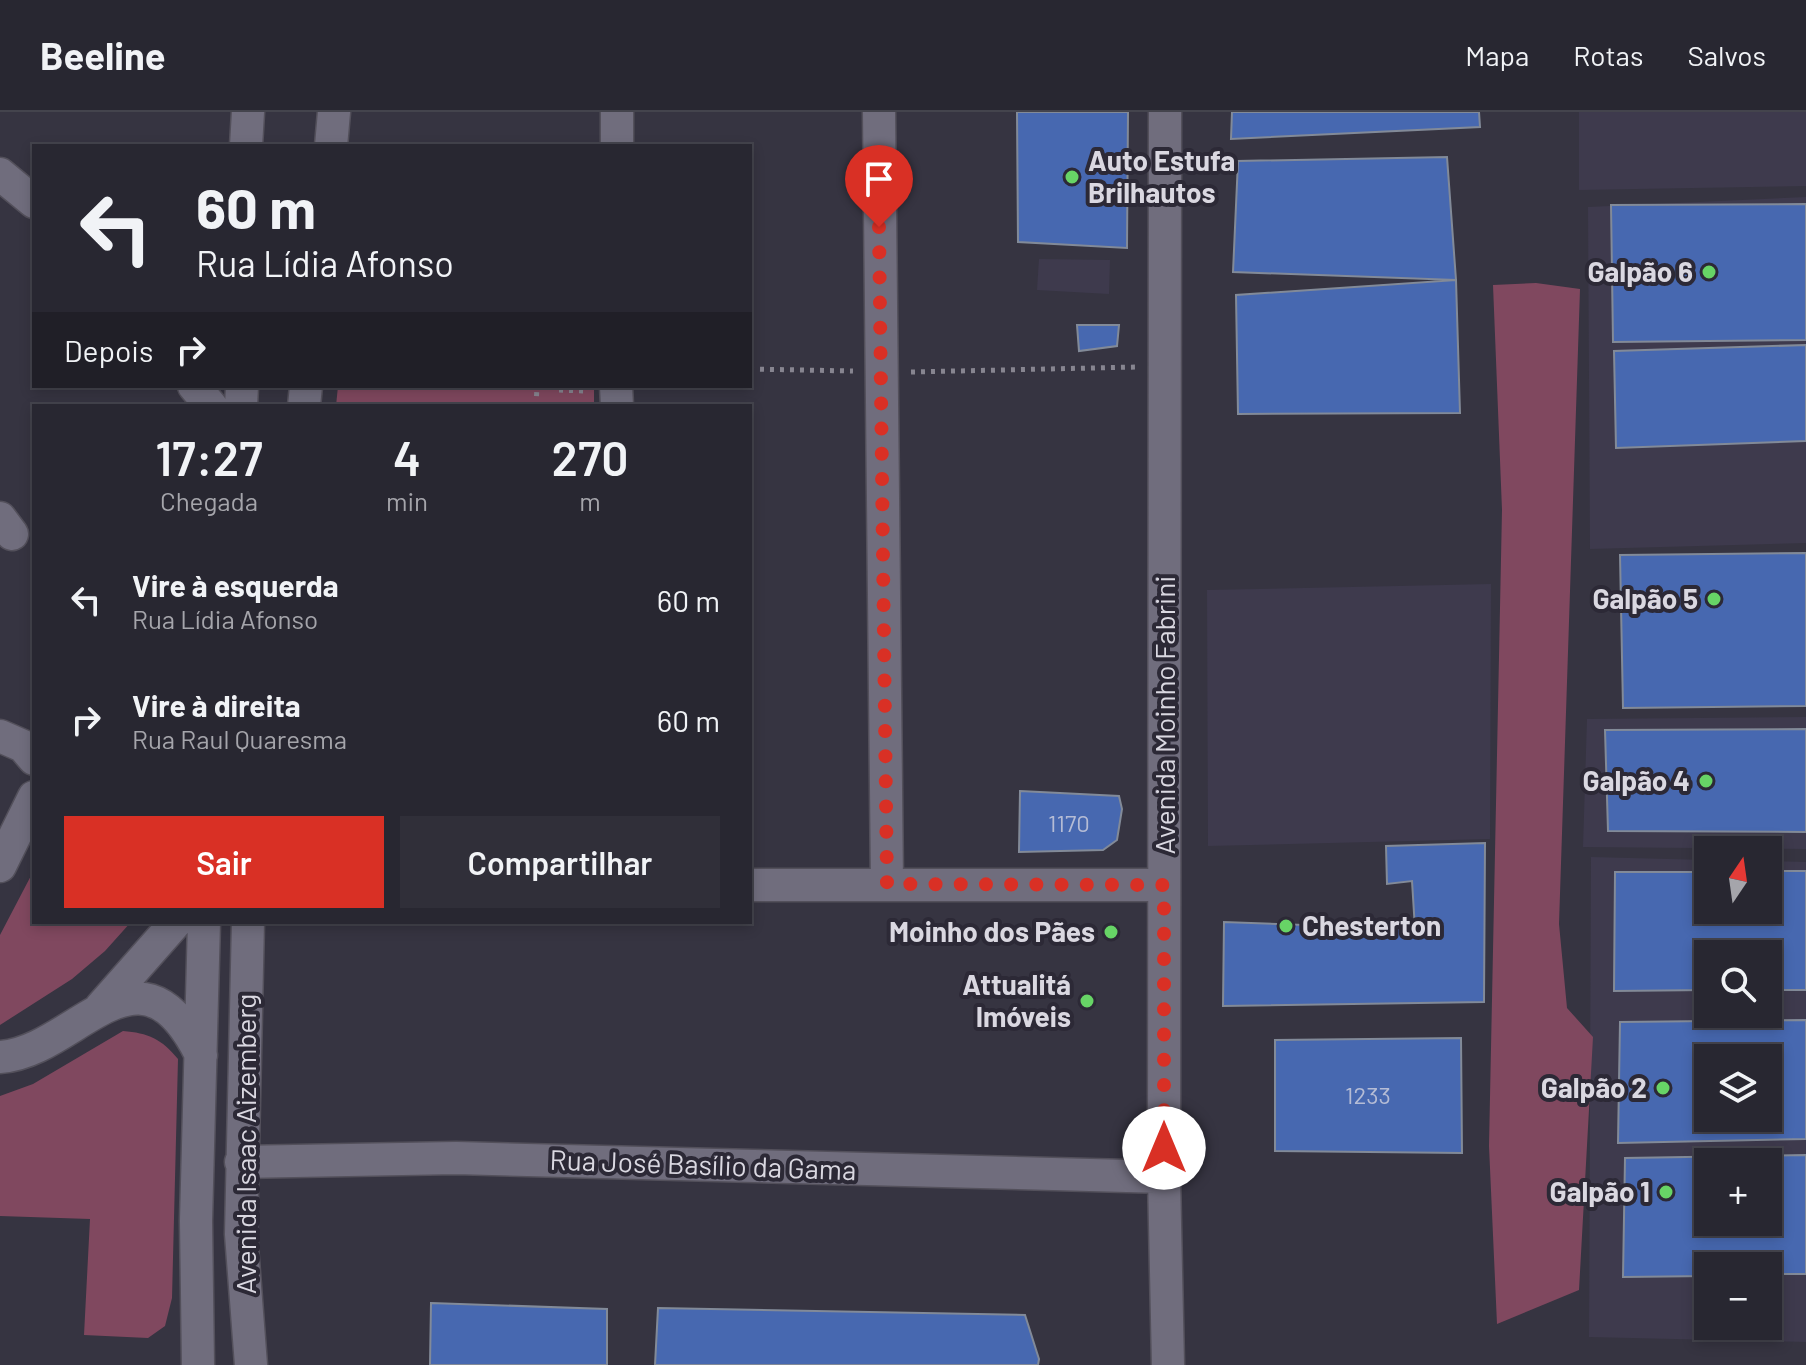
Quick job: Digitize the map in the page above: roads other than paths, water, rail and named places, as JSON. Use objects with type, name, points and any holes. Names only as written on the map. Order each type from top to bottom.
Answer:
[{"type":"street","points":[[246,144],[248,112]]},
{"type":"street","points":[[331,144],[334,112]]},
{"type":"street","points":[[617,112],[617,144]]},
{"type":"street","points":[[879,112],[887,884]]},
{"type":"street","name":"Avenida Moinho Fabrini","points":[[1165,112],[1164,1177],[1168,1365]]},
{"type":"street","points":[[0,174],[32,200]]},
{"type":"street","points":[[196,388],[209,404]]},
{"type":"street","points":[[0,736],[23,746],[32,757]]},
{"type":"street","points":[[0,866],[32,801]]},
{"type":"street","points":[[752,885],[1164,885]]},
{"type":"street","points":[[0,1057],[43,1043],[101,1007],[174,924]]},
{"type":"street","name":"Avenida Isaac Aizemberg","points":[[198,1365],[196,1221],[204,924]]},
{"type":"street","name":"Avenida Isaac Aizemberg","points":[[251,925],[241,1162],[241,1271],[251,1365]]},
{"type":"street","points":[[101,1007],[134,999],[166,1008],[182,1024],[201,1055]]},
{"type":"street","name":"Rua José Basílio da Gama","points":[[241,1162],[456,1158],[1164,1177]]},
{"type":"place","name":"Auto Estufa Brilhautos","points":[[1072,177]]},
{"type":"place","name":"Galpão 6","points":[[1709,272]]},
{"type":"place","name":"Galpão 5","points":[[1714,599]]},
{"type":"place","name":"Galpão 4","points":[[1706,781]]},
{"type":"place","name":"Chesterton","points":[[1286,926]]},
{"type":"place","name":"Moinho dos Pães","points":[[1111,932]]},
{"type":"place","name":"Attualitá Imóveis","points":[[1087,1001]]},
{"type":"place","name":"Galpão 2","points":[[1663,1088]]},
{"type":"place","name":"Galpão 1","points":[[1666,1192]]}]
